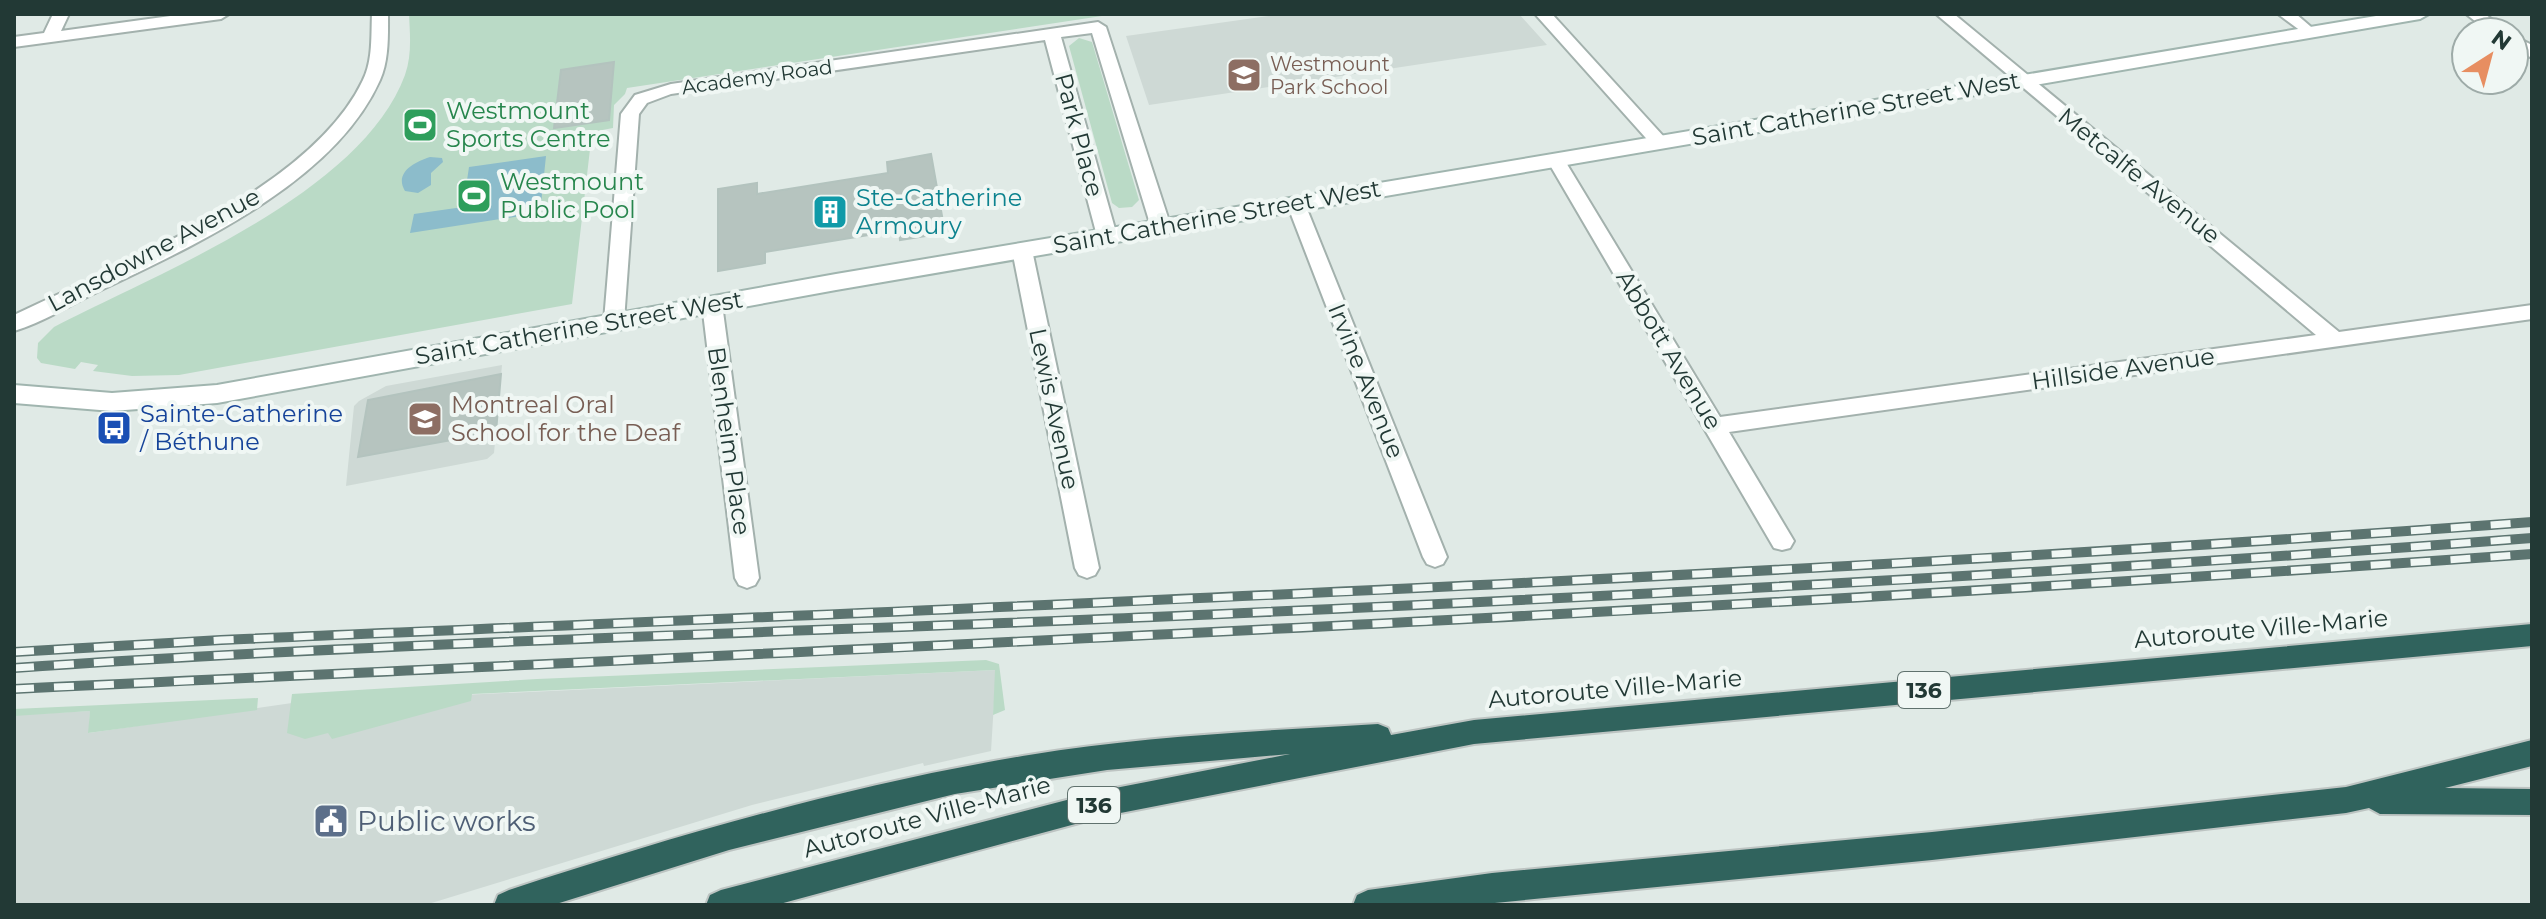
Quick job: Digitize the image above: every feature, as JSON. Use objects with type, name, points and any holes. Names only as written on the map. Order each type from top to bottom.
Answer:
[{"type":"highway","name":"Autoroute Ville-Marie","points":[[721,905],[1105,803],[1474,732],[2532,635]]},
{"type":"highway","points":[[509,905],[777,825],[896,794],[1018,770],[1106,757],[1231,745],[1474,732]]},
{"type":"highway","points":[[2346,800],[2532,753]]},
{"type":"highway","points":[[1368,905],[1492,888],[1932,846],[2346,800],[2532,802]]},
{"type":"main road","name":"Saint Catherine Street West","points":[[14,394],[112,402],[217,394],[1022,250],[2420,14]]},
{"type":"street","points":[[50,37],[61,14]]},
{"type":"street","points":[[14,42],[221,14]]},
{"type":"street","name":"Lansdowne Avenue","points":[[14,324],[220,219],[305,163],[346,121],[367,90],[377,61],[380,14]]},
{"type":"street","points":[[1543,14],[1659,142]]},
{"type":"street","name":"Metcalfe Avenue","points":[[1944,14],[2334,339]]},
{"type":"street","points":[[2286,14],[2309,32]]},
{"type":"street","name":"Academy Road","points":[[614,321],[630,114],[635,104],[645,97],[671,89],[1098,27]]},
{"type":"street","name":"Park Place","points":[[1098,27],[1161,227]]},
{"type":"street","name":"Park Place","points":[[1052,34],[1107,236]]},
{"type":"street","name":"Abbott Avenue","points":[[1556,160],[1782,541]]},
{"type":"street","name":"Irvine Avenue","points":[[1296,204],[1435,557]]},
{"type":"street","name":"Lewis Avenue","points":[[1022,250],[1087,568]]},
{"type":"street","name":"Blenheim Place","points":[[712,304],[747,578]]},
{"type":"street","name":"Hillside Avenue","points":[[1715,426],[2532,312]]},
{"type":"shaded area","name":"Westmount Park School","points":[[1282,14],[1519,14],[1547,45],[1149,105],[1126,36]]},
{"type":"shaded area","name":"Montreal Oral School for the Deaf","points":[[502,365],[494,453],[487,459],[346,486],[354,406],[359,401],[386,386]]},
{"type":"shaded area","points":[[996,670],[991,751],[924,766],[923,763],[752,805],[425,905],[14,905],[14,715],[90,711],[89,733],[292,703]]},
{"type":"green space","points":[[409,14],[1115,14],[627,88],[614,105],[613,128],[592,132],[572,304],[179,375],[132,376],[93,371],[98,365],[81,362],[75,369],[41,363],[37,358],[38,343],[54,327],[253,225],[303,193],[346,157],[382,118],[405,75],[410,52]]},
{"type":"green space","points":[[1079,38],[1092,42],[1139,200],[1132,207],[1119,208],[1112,203],[1069,46]]},
{"type":"green space","points":[[986,660],[999,664],[1005,710],[993,715],[995,670],[472,694],[471,701],[332,739],[328,733],[305,739],[287,733],[292,694],[537,679]]},
{"type":"green space","points":[[258,698],[257,710],[88,733],[90,711],[14,716],[14,709]]},
{"type":"water","points":[[546,156],[540,213],[410,233],[414,214],[463,207],[469,167]]},
{"type":"water","points":[[430,157],[442,158],[443,162],[431,173],[431,185],[418,193],[405,191],[402,179],[407,169]]},
{"type":"building","points":[[614,62],[609,120],[554,128],[561,70]]},
{"type":"building","name":"Ste-Catherine Armoury","points":[[931,154],[945,233],[900,240],[899,230],[765,252],[765,263],[718,271],[718,189],[757,183],[757,194],[888,173],[887,162]]},
{"type":"building","points":[[501,374],[496,432],[358,457],[368,400]]},
{"type":"railway","points":[[14,652],[221,640],[1666,576],[2532,522]]},
{"type":"railway","points":[[14,668],[441,645],[1153,617],[1670,592],[2015,573],[2532,538]]},
{"type":"railway","points":[[14,689],[1588,613],[2532,554]]},
{"type":"place","name":"Westmount Park School","points":[[1244,75]]},
{"type":"place","name":"Westmount Sports Centre","points":[[420,125]]},
{"type":"place","name":"Westmount Public Pool","points":[[474,196]]},
{"type":"place","name":"Ste-Catherine Armoury","points":[[830,212]]},
{"type":"place","name":"Montreal Oral School for the Deaf","points":[[425,419]]},
{"type":"place","name":"Sainte-Catherine / Béthune","points":[[114,428]]},
{"type":"place","name":"Public works","points":[[331,821]]}]
